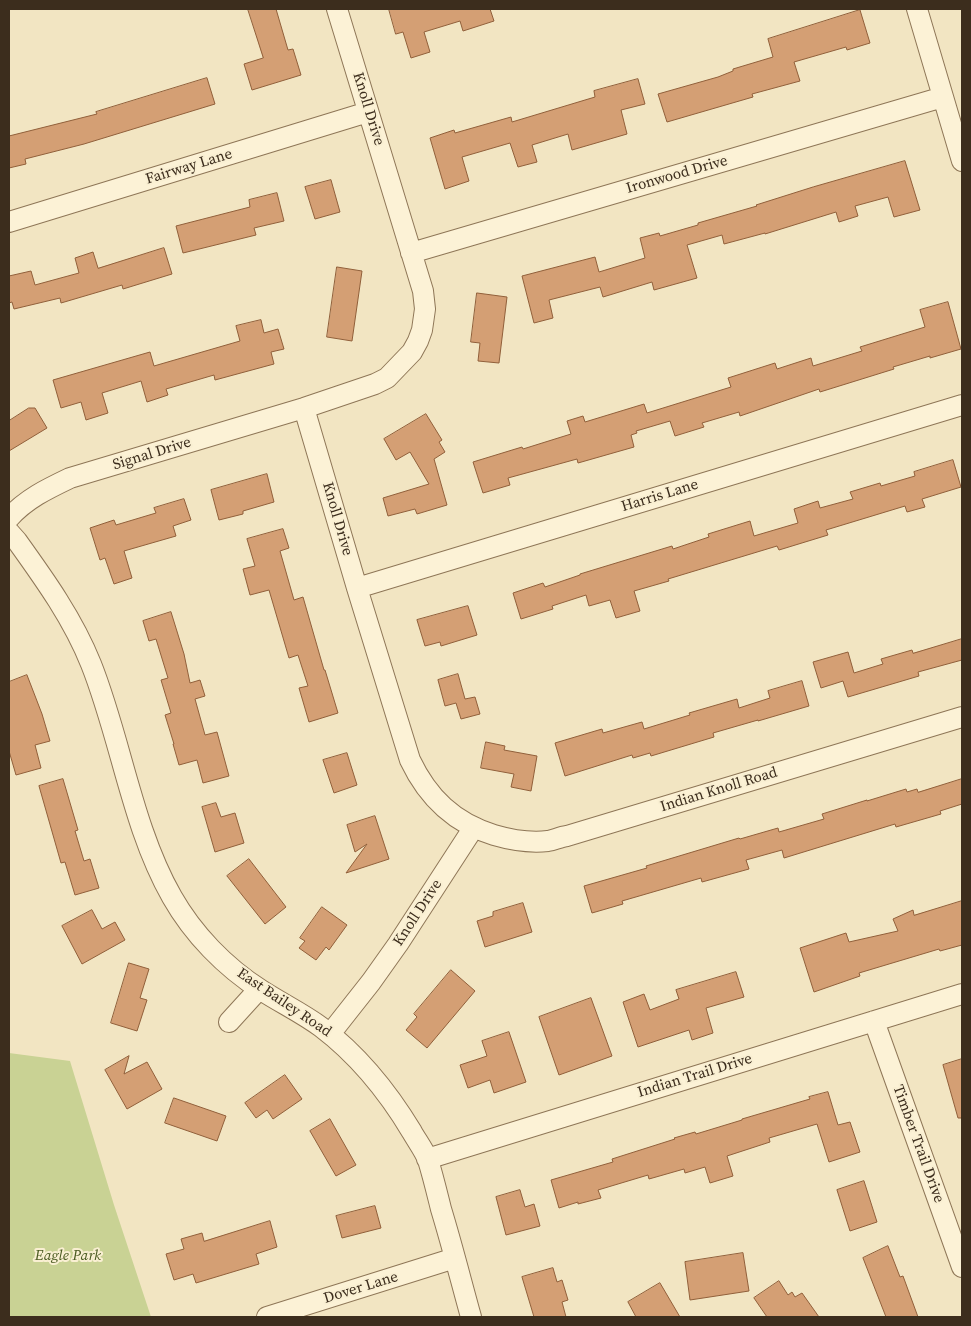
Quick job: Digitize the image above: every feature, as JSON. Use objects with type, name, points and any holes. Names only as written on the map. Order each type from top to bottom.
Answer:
[{"type":"street","name":"Knoll Drive","points":[[330,1034],[398,944],[474,827],[458,820],[446,810],[427,790],[415,771],[407,751],[357,588],[304,408],[375,384],[387,378],[412,352],[422,330],[425,308],[423,291],[338,9]]},
{"type":"street","points":[[916,9],[962,161]]},
{"type":"street","name":"Ironwood Drive","points":[[411,253],[943,97]]},
{"type":"street","name":"Fairway Lane","points":[[9,222],[368,112]]},
{"type":"street","name":"Harris Lane","points":[[357,588],[962,405]]},
{"type":"street","name":"Signal Drive","points":[[9,518],[32,498],[70,478],[304,408]]},
{"type":"street","name":"East Bailey Road","points":[[9,532],[17,540],[58,599],[83,647],[100,690],[141,826],[158,870],[172,898],[194,929],[218,956],[259,989],[319,1025],[350,1052],[387,1093],[427,1159],[471,1317]]},
{"type":"street","name":"Indian Knoll Road","points":[[474,827],[483,832],[507,839],[547,841],[962,716]]},
{"type":"street","points":[[228,1022],[259,989]]},
{"type":"street","name":"Indian Trail Drive","points":[[427,1159],[962,994]]},
{"type":"street","name":"Timber Trail Drive","points":[[874,1021],[962,1268]]},
{"type":"street","name":"Dover Lane","points":[[267,1317],[455,1258]]},
{"type":"green space","name":"Eagle Park","points":[[9,1053],[70,1061],[151,1317],[9,1317]]},
{"type":"building","points":[[248,9],[276,9],[288,50],[293,49],[301,75],[252,90],[244,64],[263,58]]},
{"type":"building","points":[[389,9],[490,9],[494,21],[463,31],[460,21],[424,32],[430,52],[411,58],[403,32],[396,34]]},
{"type":"building","points":[[860,10],[870,43],[847,50],[846,47],[794,62],[800,81],[752,94],[753,97],[667,122],[658,94],[718,77],[733,71],[733,69],[773,57],[768,39]]},
{"type":"building","points":[[207,78],[215,104],[84,144],[25,159],[26,164],[9,168],[9,136],[97,114],[96,112]]},
{"type":"building","points":[[638,79],[645,104],[621,110],[627,134],[572,150],[568,134],[532,145],[537,162],[518,167],[510,143],[462,157],[469,181],[445,189],[430,138],[454,130],[455,133],[511,117],[512,122],[595,97],[594,91]]},
{"type":"building","points":[[905,161],[920,210],[894,217],[888,197],[855,206],[858,216],[839,222],[836,212],[765,234],[724,244],[722,235],[687,245],[697,278],[654,290],[652,282],[603,297],[600,287],[549,300],[553,318],[534,323],[522,276],[595,257],[599,272],[645,258],[640,238],[659,233],[660,236],[698,225],[698,223],[813,187]]},
{"type":"building","points":[[331,180],[340,212],[315,219],[305,187]]},
{"type":"building","points":[[277,193],[284,221],[254,228],[256,235],[183,253],[176,226],[250,207],[249,200]]},
{"type":"building","points":[[164,248],[172,274],[123,289],[122,285],[61,303],[60,298],[14,309],[12,302],[9,303],[9,276],[31,271],[35,285],[79,273],[75,258],[93,252],[98,268]]},
{"type":"building","points":[[337,267],[362,271],[352,341],[327,337]]},
{"type":"building","points":[[477,293],[507,297],[499,363],[478,361],[480,343],[471,342]]},
{"type":"building","points":[[948,302],[961,349],[893,367],[894,369],[820,392],[819,389],[740,416],[739,412],[702,423],[704,427],[675,436],[670,421],[636,431],[637,433],[631,435],[634,447],[578,463],[577,459],[508,478],[510,485],[483,493],[473,462],[571,434],[567,421],[583,416],[585,422],[644,404],[647,413],[731,387],[728,378],[775,363],[777,369],[811,358],[813,366],[862,351],[860,347],[925,327],[920,310]]},
{"type":"building","points":[[261,320],[264,333],[278,329],[284,349],[271,352],[274,364],[215,380],[214,375],[166,389],[168,395],[147,402],[141,381],[102,393],[108,413],[86,420],[81,402],[61,408],[53,380],[150,352],[154,366],[240,341],[236,326]]},
{"type":"building","points":[[29,408],[35,408],[47,428],[9,451],[9,421]]},
{"type":"building","points":[[426,414],[442,440],[439,442],[445,452],[434,459],[447,505],[417,514],[415,509],[388,516],[383,498],[429,484],[410,452],[396,460],[384,439]]},
{"type":"building","points":[[953,460],[961,487],[922,499],[925,507],[907,512],[905,506],[826,530],[828,535],[779,550],[777,546],[634,591],[640,611],[616,618],[610,600],[589,606],[586,595],[552,606],[553,609],[521,619],[513,593],[543,583],[545,587],[580,574],[672,546],[673,549],[709,537],[708,534],[750,521],[754,536],[798,523],[794,509],[818,501],[820,508],[853,499],[850,492],[880,483],[881,486],[915,476],[914,472]]},
{"type":"building","points":[[267,474],[274,502],[243,511],[243,514],[219,520],[211,490]]},
{"type":"building","points":[[184,499],[191,520],[173,526],[176,536],[124,551],[132,578],[114,584],[105,558],[100,560],[90,528],[114,520],[116,525],[156,513],[154,508]]},
{"type":"building","points":[[283,529],[289,548],[280,551],[294,600],[303,597],[338,713],[309,722],[299,688],[308,686],[298,655],[289,658],[269,590],[250,595],[243,569],[255,566],[247,539]]},
{"type":"building","points":[[468,606],[477,635],[441,646],[440,642],[425,646],[417,620]]},
{"type":"building","points":[[171,612],[184,654],[190,683],[200,680],[205,696],[195,699],[205,735],[217,732],[229,776],[203,783],[197,760],[179,765],[165,715],[171,713],[161,680],[168,678],[156,639],[149,641],[143,621]]},
{"type":"building","points":[[962,639],[962,660],[918,672],[919,676],[848,697],[843,681],[821,688],[813,662],[848,652],[854,673],[883,664],[881,659],[912,650],[913,653]]},
{"type":"building","points":[[458,674],[465,699],[475,697],[480,714],[461,719],[456,703],[445,706],[438,680]]},
{"type":"building","points":[[27,675],[50,741],[35,745],[41,768],[16,775],[9,751],[9,682]]},
{"type":"building","points":[[802,681],[809,706],[713,733],[714,737],[651,756],[650,753],[633,758],[632,755],[565,776],[555,743],[602,729],[603,733],[642,722],[644,729],[737,699],[739,708],[770,698],[768,691]]},
{"type":"building","points":[[486,742],[505,746],[504,750],[537,756],[531,791],[511,787],[514,774],[481,768]]},
{"type":"building","points":[[347,753],[357,785],[334,793],[323,760]]},
{"type":"building","points":[[63,779],[78,830],[75,831],[84,861],[90,859],[99,888],[75,895],[65,862],[61,863],[39,786]]},
{"type":"building","points":[[962,779],[962,804],[940,811],[941,814],[896,827],[895,824],[784,858],[782,850],[746,860],[749,869],[702,882],[701,878],[622,901],[623,904],[592,913],[584,886],[739,838],[778,828],[779,832],[824,819],[822,814],[867,800],[906,789],[907,792],[917,789],[918,792]]},
{"type":"building","points":[[216,803],[221,817],[235,813],[244,843],[215,852],[202,807]]},
{"type":"building","points":[[375,816],[389,859],[346,873],[367,844],[355,852],[347,825]]},
{"type":"building","points":[[249,859],[286,907],[265,924],[227,876]]},
{"type":"building","points":[[962,901],[962,945],[940,951],[939,949],[859,973],[860,976],[814,992],[800,948],[846,933],[849,942],[898,931],[893,919],[913,910],[914,915]]},
{"type":"building","points":[[523,903],[532,932],[485,947],[477,921],[493,916],[493,912]]},
{"type":"building","points":[[322,907],[347,925],[329,950],[326,947],[316,960],[299,948],[305,941],[300,938]]},
{"type":"building","points":[[92,910],[102,929],[115,922],[125,940],[82,964],[62,926]]},
{"type":"building","points":[[129,963],[149,969],[140,998],[147,1000],[137,1031],[111,1023]]},
{"type":"building","points":[[451,970],[475,991],[427,1048],[406,1030],[417,1017],[414,1014]]},
{"type":"building","points":[[736,972],[744,997],[706,1008],[713,1033],[692,1040],[689,1030],[638,1047],[623,1002],[644,994],[650,1010],[679,999],[676,990]]},
{"type":"building","points":[[591,998],[612,1056],[559,1075],[539,1017]]},
{"type":"building","points":[[509,1032],[526,1082],[494,1093],[490,1080],[468,1088],[460,1065],[487,1056],[482,1041]]},
{"type":"building","points":[[129,1056],[124,1074],[147,1062],[162,1089],[127,1109],[105,1070]]},
{"type":"building","points":[[962,1059],[962,1118],[958,1118],[943,1065]]},
{"type":"building","points":[[285,1075],[302,1099],[273,1119],[267,1110],[256,1118],[245,1103]]},
{"type":"building","points":[[828,1092],[838,1125],[850,1122],[860,1152],[829,1162],[817,1124],[769,1138],[770,1142],[727,1156],[733,1176],[710,1183],[705,1167],[685,1173],[684,1169],[649,1179],[648,1175],[598,1190],[601,1198],[559,1208],[551,1180],[613,1162],[612,1159],[674,1138],[695,1132],[696,1134]]},
{"type":"building","points":[[174,1098],[226,1116],[217,1141],[165,1123]]},
{"type":"building","points":[[330,1119],[356,1165],[336,1176],[310,1131]]},
{"type":"building","points":[[864,1181],[877,1222],[850,1231],[837,1190]]},
{"type":"building","points":[[520,1190],[525,1207],[534,1204],[540,1226],[506,1235],[496,1197]]},
{"type":"building","points":[[375,1206],[381,1228],[342,1238],[336,1216]]},
{"type":"building","points":[[270,1221],[277,1247],[256,1254],[259,1264],[196,1283],[193,1274],[174,1280],[166,1254],[184,1249],[181,1239],[202,1233],[204,1241]]},
{"type":"building","points":[[888,1246],[900,1277],[903,1276],[918,1317],[886,1317],[863,1258]]},
{"type":"building","points":[[743,1253],[749,1291],[690,1300],[685,1262]]},
{"type":"building","points":[[553,1268],[557,1282],[562,1280],[568,1300],[562,1302],[566,1317],[534,1317],[522,1277]]},
{"type":"building","points":[[779,1281],[788,1295],[792,1292],[795,1297],[802,1293],[819,1317],[767,1317],[754,1298]]},
{"type":"building","points":[[660,1283],[680,1317],[636,1317],[628,1302]]}]
